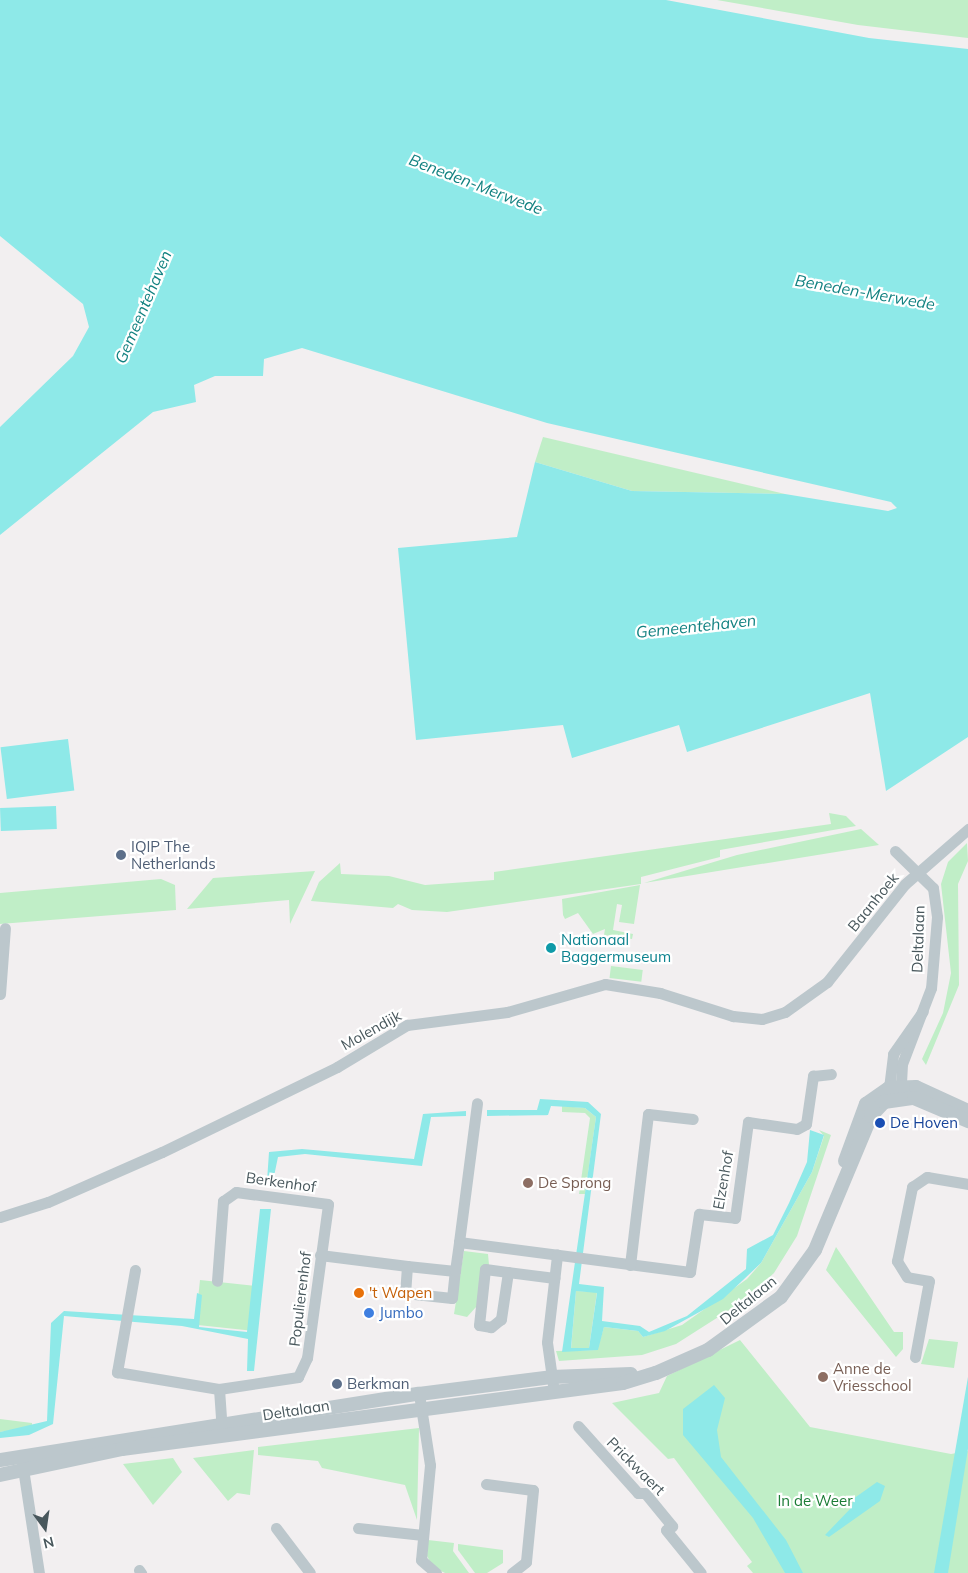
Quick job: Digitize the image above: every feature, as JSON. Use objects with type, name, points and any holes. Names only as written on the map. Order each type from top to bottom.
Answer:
[{"type":"street","name":"Baanhoek","points":[[807,1000],[847,961],[918,873],[968,829]]},
{"type":"street","name":"Deltalaan","points":[[0,1475],[105,1451],[223,1438],[422,1408],[554,1392],[656,1373],[708,1350],[781,1297],[816,1250],[830,1220],[871,1116],[896,1090],[902,1064],[931,988],[937,917],[933,888],[895,851]]},
{"type":"street","points":[[0,994],[5,928]]},
{"type":"street","name":"Molendijk","points":[[0,1217],[48,1202],[162,1152],[253,1104],[337,1067],[407,1025],[507,1012],[605,984],[762,1019],[807,1000]]},
{"type":"street","name":"Elzenhof","points":[[459,1242],[690,1272],[699,1214],[735,1218],[748,1122],[797,1129],[806,1124],[813,1076],[832,1074]]},
{"type":"street","points":[[896,1090],[968,1111]]},
{"type":"street","points":[[896,1090],[968,1121]]},
{"type":"street","points":[[408,1266],[404,1293],[452,1298],[477,1103]]},
{"type":"street","points":[[630,1265],[648,1114],[693,1120]]},
{"type":"street","points":[[915,1357],[929,1281],[907,1276],[897,1260],[912,1187],[927,1177],[968,1184]]},
{"type":"street","name":"Berkenhof","points":[[218,1281],[223,1201],[230,1196],[236,1192],[328,1204]]},
{"type":"street","name":"Populierenhof","points":[[135,1270],[118,1372],[219,1389],[298,1377],[307,1358],[328,1204]]},
{"type":"street","points":[[320,1255],[455,1271]]},
{"type":"street","points":[[554,1392],[547,1342],[557,1255]]},
{"type":"street","points":[[508,1272],[501,1319],[491,1327],[479,1325],[485,1269],[508,1272],[554,1278]]},
{"type":"street","name":"Deltalaan","points":[[0,1460],[221,1423],[551,1376],[656,1373]]},
{"type":"street","points":[[219,1389],[223,1438]]},
{"type":"street","points":[[419,1394],[430,1465],[421,1560],[436,1573]]},
{"type":"street","name":"Prickwaert","points":[[578,1426],[638,1493],[645,1493],[672,1526],[666,1530],[701,1573]]},
{"type":"street","points":[[22,1456],[39,1573]]},
{"type":"street","points":[[486,1484],[532,1490],[526,1562],[512,1573]]},
{"type":"street","points":[[276,1528],[310,1573]]},
{"type":"street","points":[[358,1528],[423,1535]]},
{"type":"green space","points":[[717,0],[968,0],[968,38],[858,25]]},
{"type":"green space","points":[[543,437],[785,494],[632,491],[535,462]]},
{"type":"green space","points":[[829,813],[846,816],[856,826],[720,850],[720,857],[641,877],[641,884],[447,912],[412,910],[398,904],[393,908],[311,901],[319,882],[340,863],[341,874],[389,876],[425,885],[494,880],[494,872],[831,824]]},
{"type":"green space","points":[[861,829],[879,845],[644,883],[737,855]]},
{"type":"green space","points":[[967,843],[968,861],[958,884],[959,985],[926,1065],[922,1059],[943,1013],[951,973],[941,884],[948,862]]},
{"type":"green space","points":[[315,871],[290,924],[289,900],[187,909],[213,878]]},
{"type":"green space","points":[[161,879],[175,885],[176,910],[0,924],[0,893]]},
{"type":"green space","points":[[640,885],[634,924],[619,922],[622,905],[617,904],[613,930],[633,934],[632,939],[604,935],[605,929],[593,934],[578,913],[565,919],[563,915],[562,899]]},
{"type":"green space","points":[[611,966],[643,970],[641,982],[610,978]]},
{"type":"green space","points":[[562,1106],[585,1108],[596,1117],[585,1194],[579,1194],[590,1118],[585,1113],[562,1112]]},
{"type":"green space","points":[[819,1130],[831,1135],[797,1236],[774,1273],[745,1300],[676,1344],[642,1355],[559,1361],[556,1351],[597,1350],[604,1327],[638,1331],[643,1337],[682,1325],[747,1279],[761,1263],[812,1172],[824,1136]]},
{"type":"green space","points":[[836,1247],[894,1332],[903,1332],[903,1349],[896,1357],[826,1270]]},
{"type":"green space","points":[[464,1251],[488,1254],[489,1265],[477,1306],[467,1317],[454,1314]]},
{"type":"green space","points":[[200,1280],[257,1286],[252,1331],[195,1325]]},
{"type":"green space","points":[[576,1291],[597,1292],[589,1348],[571,1349]]},
{"type":"green space","points":[[929,1339],[958,1342],[954,1368],[921,1364]]},
{"type":"green space","name":"In de Weer","points":[[740,1340],[810,1427],[951,1454],[968,1451],[968,1573],[753,1573],[747,1566],[752,1562],[674,1458],[668,1459],[612,1403],[659,1393],[667,1376]]},
{"type":"green space","points":[[0,1419],[32,1423],[32,1427],[0,1432]]},
{"type":"green space","points":[[419,1428],[417,1520],[405,1485],[322,1468],[318,1461],[258,1455],[258,1447]]},
{"type":"green space","points":[[254,1450],[250,1495],[237,1493],[228,1501],[193,1458]]},
{"type":"green space","points":[[173,1458],[182,1472],[153,1505],[123,1464]]},
{"type":"green space","points":[[428,1540],[454,1543],[453,1551],[469,1573],[445,1573],[433,1567],[427,1556]]},
{"type":"green space","points":[[458,1544],[503,1550],[503,1563],[487,1573],[475,1573],[458,1550]]},
{"type":"water","points":[[0,0],[666,0],[869,38],[968,49],[968,737],[886,791],[870,693],[687,752],[679,725],[572,758],[563,725],[416,740],[398,548],[517,537],[535,462],[632,491],[785,494],[888,511],[897,508],[891,502],[547,423],[302,348],[264,359],[263,376],[215,376],[194,385],[196,402],[153,412],[0,535],[0,427],[73,356],[89,327],[83,304],[0,236]]},
{"type":"water","points":[[68,739],[74,791],[7,799],[1,747]]},
{"type":"water","points":[[56,806],[57,829],[1,831],[0,808]]},
{"type":"water","points":[[540,1099],[588,1102],[601,1114],[579,1284],[604,1287],[602,1321],[640,1326],[649,1332],[687,1316],[746,1269],[747,1249],[773,1235],[789,1203],[807,1162],[810,1130],[824,1135],[812,1172],[761,1263],[723,1299],[665,1331],[643,1337],[638,1331],[604,1327],[598,1350],[562,1352],[596,1117],[585,1108],[551,1106],[548,1115],[487,1116],[487,1110],[537,1110]],"holes":[[[576,1291],[597,1293],[589,1348],[571,1348]]]},
{"type":"water","points":[[466,1111],[466,1116],[431,1117],[422,1166],[305,1154],[278,1157],[273,1181],[267,1181],[269,1152],[302,1149],[414,1159],[423,1114]]},
{"type":"water","points":[[260,1209],[271,1209],[254,1371],[247,1371],[248,1339],[182,1326],[64,1316],[53,1424],[29,1435],[0,1438],[0,1432],[47,1421],[51,1323],[64,1311],[194,1319],[197,1293],[202,1295],[199,1327],[247,1332]]},
{"type":"water","points":[[968,1377],[968,1449],[948,1573],[934,1573]]},
{"type":"water","points":[[714,1385],[725,1398],[717,1430],[721,1457],[786,1540],[803,1573],[785,1573],[753,1518],[683,1435],[683,1409]]},
{"type":"water","points":[[877,1482],[885,1486],[880,1501],[829,1537],[825,1535],[852,1507],[853,1499]]},
{"type":"place","name":"IQIP The Netherlands","points":[[121,855]]},
{"type":"place","name":"Nationaal Baggermuseum","points":[[551,948]]},
{"type":"place","name":"De Hoven","points":[[880,1123]]},
{"type":"place","name":"De Sprong","points":[[528,1183]]},
{"type":"place","name":"'t Wapen","points":[[359,1293]]},
{"type":"place","name":"Jumbo","points":[[369,1313]]},
{"type":"place","name":"Anne de Vriesschool","points":[[823,1377]]},
{"type":"place","name":"Berkman","points":[[337,1384]]},
{"type":"water label","name":"Beneden-Merwede","points":[[476,184]]},
{"type":"water label","name":"Beneden-Merwede","points":[[865,292]]},
{"type":"water label","name":"Gemeentehaven","points":[[143,307]]},
{"type":"water label","name":"Gemeentehaven","points":[[696,626]]}]
